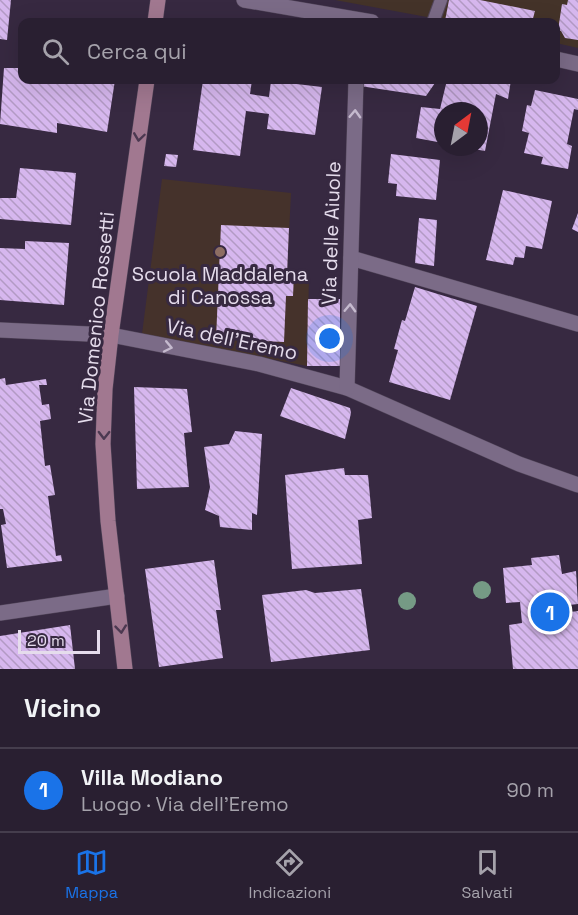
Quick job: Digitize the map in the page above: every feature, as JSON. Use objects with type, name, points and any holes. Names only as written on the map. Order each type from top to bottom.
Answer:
[{"type":"main road","points":[[156,18],[159,0]]},
{"type":"main road","name":"Via Domenico Rossetti","points":[[125,669],[108,521],[103,444],[105,389],[146,84]]},
{"type":"street","points":[[244,0],[341,18]]},
{"type":"street","points":[[560,60],[578,64]]},
{"type":"street","name":"Via delle Aiuole","points":[[347,388],[356,84]]},
{"type":"street","points":[[351,258],[578,324]]},
{"type":"street","name":"Via dell'Eremo","points":[[0,330],[111,335],[259,364],[347,388],[519,464],[578,485]]},
{"type":"street","points":[[0,613],[117,596]]},
{"type":"lane","points":[[434,18],[441,0]]},
{"type":"shaded area","points":[[335,0],[578,0],[578,48],[560,44],[560,18],[432,18]]},
{"type":"shaded area","name":"Scuola Maddalena di Canossa","points":[[162,179],[291,193],[287,274],[309,276],[307,366],[142,334]]},
{"type":"building","points":[[0,0],[11,0],[7,40],[0,39]]},
{"type":"building","points":[[449,0],[480,0],[535,11],[533,18],[446,18]]},
{"type":"building","points":[[568,0],[578,0],[578,40],[565,38],[560,31],[562,4],[567,5]]},
{"type":"building","points":[[4,68],[18,68],[18,84],[114,84],[107,132],[57,123],[57,133],[0,124]]},
{"type":"building","points":[[202,84],[251,84],[250,94],[269,97],[271,84],[322,87],[315,135],[267,129],[269,114],[246,111],[240,156],[193,150]]},
{"type":"building","points":[[360,84],[434,84],[426,96],[360,86]]},
{"type":"building","points":[[446,84],[510,84],[508,99],[496,94],[488,135],[488,102],[442,102]]},
{"type":"building","points":[[535,90],[578,99],[578,110],[574,109],[567,144],[572,146],[568,169],[541,164],[543,157],[524,153],[529,133],[522,131],[527,105],[531,106]]},
{"type":"building","points":[[421,107],[434,108],[434,141],[416,138]]},
{"type":"building","points":[[166,154],[178,155],[176,167],[164,166]]},
{"type":"building","points":[[391,154],[440,160],[436,200],[396,196],[397,184],[388,183]]},
{"type":"building","points":[[20,168],[76,173],[71,225],[0,219],[0,198],[16,198]]},
{"type":"building","points":[[503,190],[552,201],[542,249],[526,246],[524,258],[515,257],[513,265],[486,260]]},
{"type":"building","points":[[578,213],[578,232],[572,229]]},
{"type":"building","points":[[419,218],[437,220],[434,266],[415,263]]},
{"type":"building","points":[[221,225],[289,228],[287,275],[294,275],[293,296],[286,296],[284,342],[216,339]]},
{"type":"building","points":[[25,241],[69,243],[64,305],[0,300],[0,248],[25,249]]},
{"type":"building","points":[[415,287],[477,306],[450,400],[389,382],[398,350],[394,349]]},
{"type":"building","points":[[308,299],[340,299],[340,366],[307,366]]},
{"type":"building","points":[[5,378],[6,385],[46,379],[47,385],[39,385],[42,405],[49,404],[51,419],[40,421],[45,466],[50,465],[55,495],[48,496],[56,556],[61,555],[62,561],[7,568],[1,525],[6,524],[3,509],[0,509],[0,379]]},
{"type":"building","points":[[134,387],[187,389],[192,432],[184,433],[189,487],[137,489]]},
{"type":"building","points":[[291,388],[350,408],[345,439],[280,416]]},
{"type":"building","points":[[235,431],[262,434],[257,515],[252,513],[252,530],[220,527],[219,516],[205,510],[210,487],[204,447],[229,444]]},
{"type":"building","points":[[344,468],[345,475],[368,475],[372,518],[358,520],[362,564],[292,569],[285,475]]},
{"type":"building","points":[[559,555],[562,574],[576,571],[578,604],[569,605],[570,612],[578,611],[578,669],[513,669],[509,625],[522,623],[520,602],[506,603],[503,568],[532,565],[531,558]]},
{"type":"building","points":[[214,560],[221,610],[216,610],[223,658],[159,667],[145,569]]},
{"type":"building","points":[[361,589],[370,650],[271,662],[262,595],[306,590],[315,593]]},
{"type":"building","points":[[70,625],[75,669],[0,669],[0,636]]},
{"type":"place","name":"Scuola Maddalena di Canossa","points":[[220,252]]},
{"type":"place","name":"Villa Modiano","points":[[550,612]]}]
